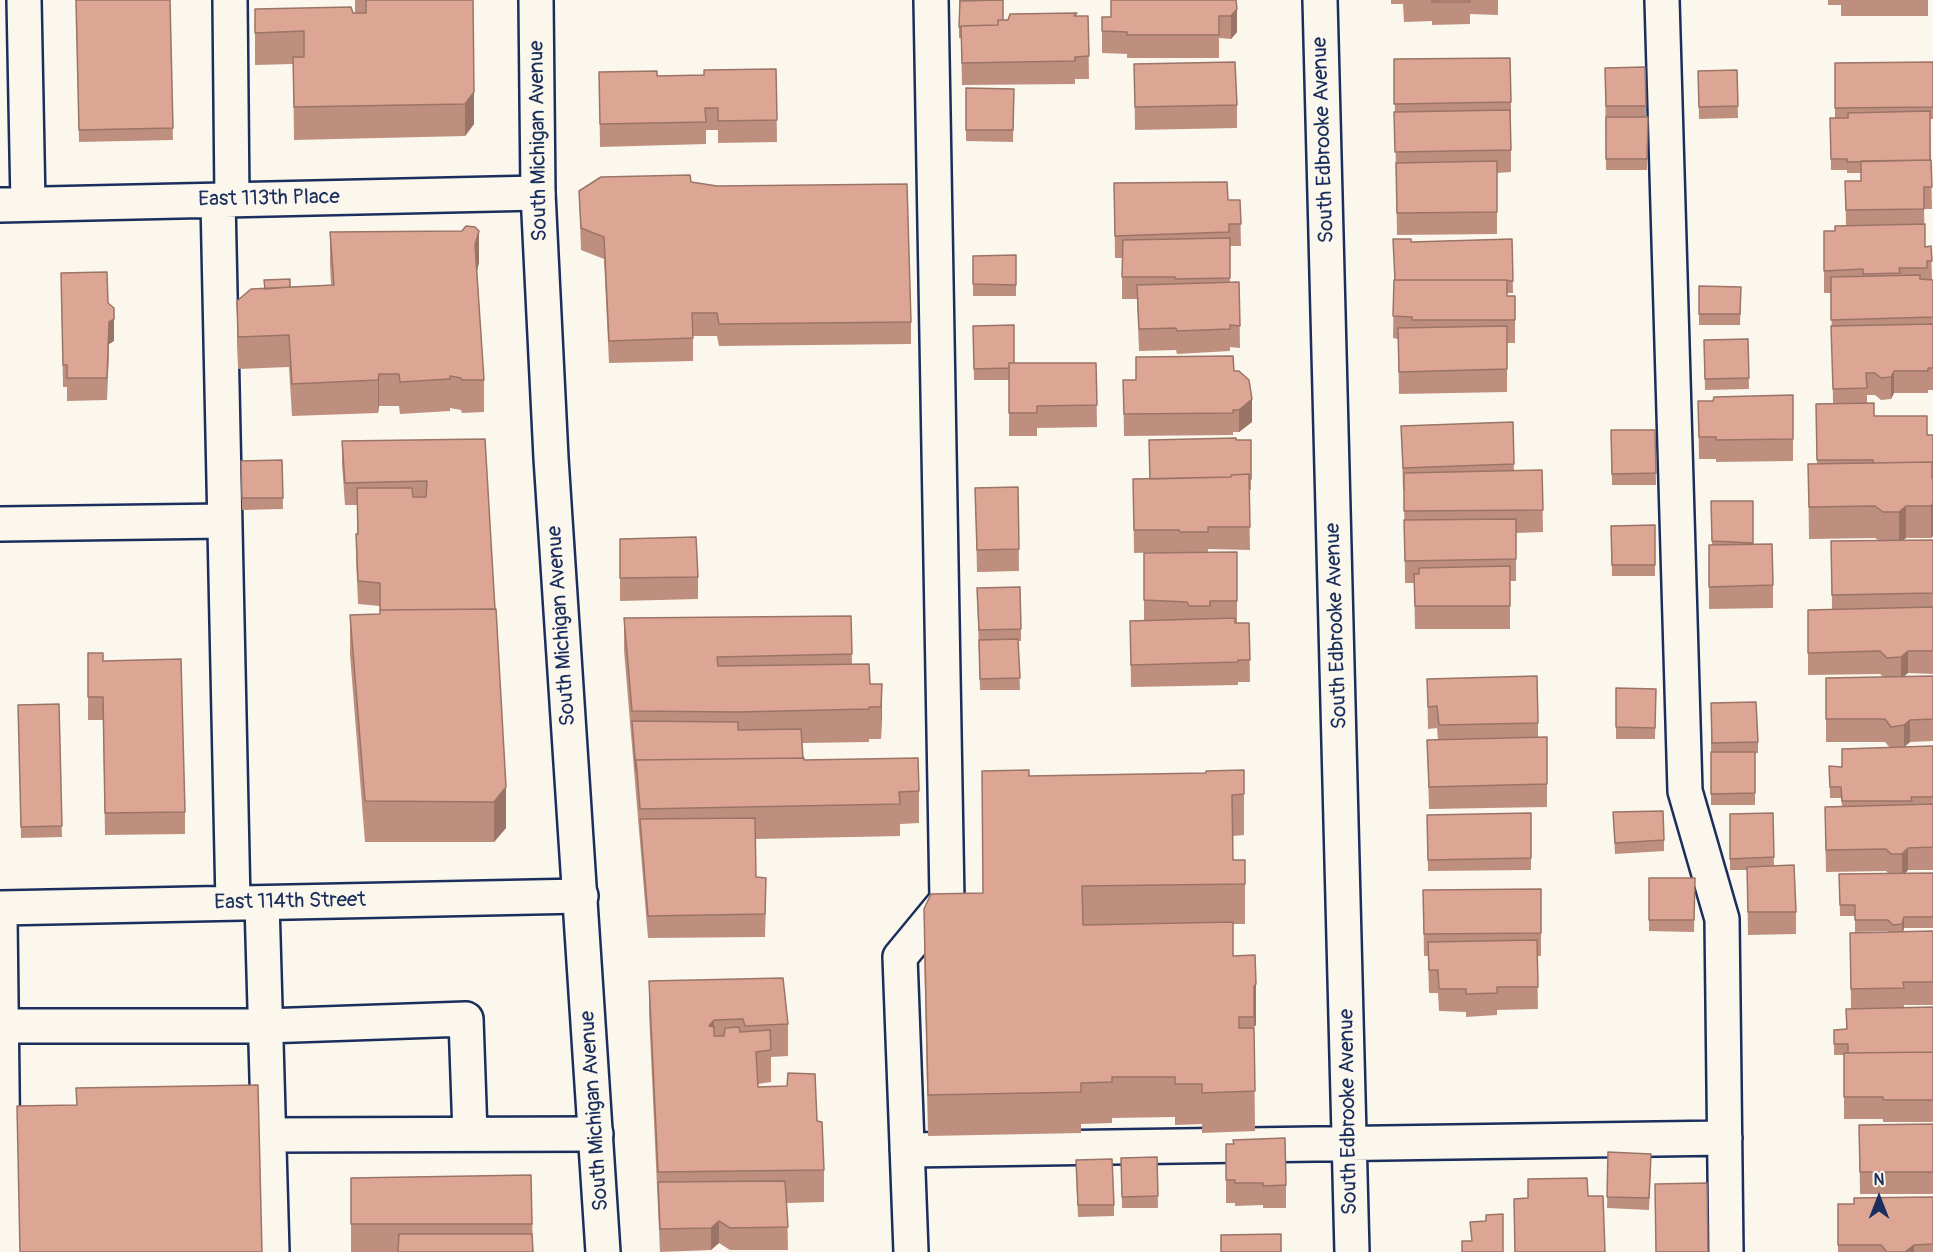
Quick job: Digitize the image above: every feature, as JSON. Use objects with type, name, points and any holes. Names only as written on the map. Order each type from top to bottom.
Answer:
[{"type":"street","points":[[14,204],[24,0]]},
{"type":"street","points":[[230,0],[225,200],[224,521],[248,903],[265,1026],[273,1252]]},
{"type":"street","name":"South Michigan Avenue","points":[[536,0],[538,193],[551,458],[603,1252]]},
{"type":"street","points":[[911,1252],[900,957],[947,900],[931,0]]},
{"type":"street","name":"South Edbrooke Avenue","points":[[1320,0],[1352,1252]]},
{"type":"street","points":[[1662,0],[1685,791],[1722,919],[1726,1252]]},
{"type":"street","name":"East 113th Place","points":[[14,204],[538,193]]},
{"type":"street","points":[[0,524],[224,521]]},
{"type":"street","name":"East 114th Street","points":[[0,908],[581,896]]},
{"type":"street","points":[[0,917],[4,1252]]},
{"type":"street","points":[[1,1026],[265,1026],[466,1019],[470,1134]]},
{"type":"street","points":[[269,1135],[596,1134]]},
{"type":"street","points":[[907,1150],[1725,1138]]},
{"type":"building","points":[[76,0],[170,0],[173,128],[79,130]]},
{"type":"building","points":[[366,0],[473,0],[474,92],[465,104],[294,107],[293,57],[304,57],[304,31],[255,33],[255,9],[351,7],[353,13],[366,13]]},
{"type":"building","points":[[1003,0],[1003,20],[998,20],[998,25],[959,27],[960,1]]},
{"type":"building","points":[[1111,0],[1236,0],[1237,9],[1231,16],[1219,16],[1219,35],[1127,35],[1127,32],[1102,31],[1102,17],[1111,17]]},
{"type":"building","points":[[1432,0],[1470,0],[1470,2],[1432,2]]},
{"type":"building","points":[[1077,13],[1074,16],[1088,16],[1089,56],[1075,57],[1075,61],[962,63],[961,26],[998,25],[998,20],[1008,20],[1010,14]]},
{"type":"building","points":[[1510,58],[1511,102],[1394,104],[1394,59]]},
{"type":"building","points":[[1235,62],[1237,105],[1135,107],[1134,64]]},
{"type":"building","points":[[1933,62],[1933,107],[1835,108],[1835,63]]},
{"type":"building","points":[[1645,67],[1646,106],[1606,106],[1605,68]]},
{"type":"building","points":[[776,69],[777,120],[718,121],[718,108],[705,108],[706,122],[600,124],[599,72],[657,71],[657,76],[704,75],[704,70]]},
{"type":"building","points":[[1737,70],[1738,106],[1699,107],[1698,71]]},
{"type":"building","points":[[966,88],[1014,89],[1013,130],[966,130]]},
{"type":"building","points":[[1510,110],[1511,150],[1395,152],[1394,112]]},
{"type":"building","points":[[1930,111],[1930,160],[1847,162],[1847,159],[1831,159],[1830,118],[1848,118],[1848,113]]},
{"type":"building","points":[[1606,117],[1648,117],[1647,159],[1606,159]]},
{"type":"building","points":[[1931,160],[1932,187],[1924,187],[1924,209],[1846,210],[1845,181],[1861,181],[1861,161]]},
{"type":"building","points":[[1497,161],[1497,212],[1397,213],[1396,163]]},
{"type":"building","points":[[690,175],[691,182],[717,186],[907,184],[911,322],[719,324],[717,313],[692,313],[693,338],[609,341],[604,237],[581,228],[579,191],[601,177]]},
{"type":"building","points":[[1227,182],[1228,200],[1240,200],[1241,224],[1229,224],[1229,232],[1115,236],[1114,183]]},
{"type":"building","points":[[1925,224],[1925,247],[1931,246],[1932,261],[1927,261],[1927,268],[1899,268],[1900,273],[1863,274],[1863,269],[1824,271],[1824,231],[1835,231],[1835,226]]},
{"type":"building","points":[[466,226],[475,227],[479,231],[475,245],[484,380],[462,380],[450,376],[450,379],[400,382],[399,374],[379,374],[378,380],[292,384],[289,335],[238,337],[237,301],[251,289],[334,285],[330,232],[462,231]]},
{"type":"building","points":[[1230,238],[1230,278],[1122,277],[1123,240]]},
{"type":"building","points":[[1393,239],[1411,239],[1411,242],[1512,239],[1513,281],[1395,280]]},
{"type":"building","points":[[1016,255],[1016,285],[973,284],[973,256]]},
{"type":"building","points":[[107,272],[108,303],[114,308],[114,319],[109,322],[107,378],[67,378],[67,365],[63,365],[61,273]]},
{"type":"building","points":[[1920,275],[1920,279],[1933,280],[1933,317],[1831,320],[1831,277]]},
{"type":"building","points":[[290,279],[290,287],[265,289],[264,280]]},
{"type":"building","points":[[1394,280],[1507,280],[1507,296],[1515,296],[1515,320],[1412,320],[1412,317],[1393,316]]},
{"type":"building","points":[[1239,282],[1240,326],[1230,325],[1230,329],[1177,331],[1176,328],[1139,329],[1137,285]]},
{"type":"building","points":[[1699,286],[1741,287],[1740,314],[1699,314]]},
{"type":"building","points":[[1933,324],[1933,368],[1928,368],[1928,371],[1894,371],[1891,377],[1881,378],[1875,373],[1866,373],[1867,388],[1833,389],[1831,326]]},
{"type":"building","points":[[1014,325],[1014,363],[1009,363],[1009,368],[974,369],[973,326]]},
{"type":"building","points":[[1507,326],[1507,369],[1399,372],[1398,328]]},
{"type":"building","points":[[1748,339],[1749,378],[1705,379],[1704,340]]},
{"type":"building","points":[[1233,356],[1234,371],[1239,371],[1249,380],[1252,399],[1239,410],[1233,410],[1233,413],[1124,414],[1123,380],[1136,380],[1136,357]]},
{"type":"building","points":[[1009,363],[1096,363],[1097,405],[1037,406],[1037,413],[1009,413]]},
{"type":"building","points":[[1793,395],[1793,439],[1716,440],[1716,437],[1699,437],[1698,401],[1713,401],[1714,397]]},
{"type":"building","points":[[1874,403],[1874,416],[1927,416],[1927,435],[1933,435],[1933,464],[1932,462],[1873,463],[1873,460],[1817,460],[1816,404]]},
{"type":"building","points":[[1513,422],[1514,464],[1403,468],[1401,426]]},
{"type":"building","points":[[1611,430],[1655,430],[1656,473],[1612,474]]},
{"type":"building","points":[[1236,438],[1236,440],[1251,440],[1251,479],[1249,479],[1249,474],[1231,475],[1231,477],[1150,479],[1149,440]]},
{"type":"building","points":[[485,439],[495,609],[380,610],[380,583],[358,581],[357,488],[412,488],[413,497],[426,497],[427,481],[345,483],[342,441]]},
{"type":"building","points":[[282,460],[283,498],[242,498],[241,461]]},
{"type":"building","points":[[1932,462],[1933,503],[1931,506],[1906,506],[1899,512],[1883,512],[1875,506],[1809,507],[1808,464]]},
{"type":"building","points":[[1542,470],[1543,510],[1404,511],[1404,473]]},
{"type":"building","points":[[1249,474],[1250,527],[1208,527],[1208,532],[1134,530],[1133,479],[1231,477],[1231,475]]},
{"type":"building","points":[[1018,487],[1019,549],[977,550],[975,488]]},
{"type":"building","points":[[1711,501],[1753,501],[1753,543],[1712,541]]},
{"type":"building","points":[[1516,519],[1516,559],[1405,561],[1404,520]]},
{"type":"building","points":[[1655,525],[1655,565],[1612,565],[1611,526]]},
{"type":"building","points":[[696,537],[698,577],[620,578],[620,539]]},
{"type":"building","points":[[1933,540],[1933,593],[1832,595],[1831,541]]},
{"type":"building","points":[[1772,544],[1773,585],[1709,587],[1709,545]]},
{"type":"building","points":[[1237,552],[1237,601],[1210,601],[1210,606],[1189,606],[1187,602],[1144,600],[1144,553]]},
{"type":"building","points":[[1510,566],[1510,606],[1415,606],[1414,574],[1419,574],[1419,568]]},
{"type":"building","points":[[1020,587],[1021,629],[979,630],[977,588]]},
{"type":"building","points":[[1933,607],[1933,651],[1908,651],[1901,657],[1887,658],[1880,651],[1808,653],[1808,610]]},
{"type":"building","points":[[496,609],[506,787],[494,802],[365,801],[350,615],[380,614],[380,610]]},
{"type":"building","points":[[851,616],[852,654],[717,657],[718,666],[869,664],[870,684],[882,684],[881,707],[738,712],[632,711],[624,618]]},
{"type":"building","points":[[1235,618],[1235,623],[1249,623],[1250,660],[1131,665],[1130,621]]},
{"type":"building","points":[[1018,639],[1020,678],[980,679],[979,640]]},
{"type":"building","points":[[88,653],[103,653],[103,661],[181,659],[185,812],[105,813],[103,697],[88,697]]},
{"type":"building","points":[[1537,676],[1538,723],[1439,725],[1437,706],[1428,707],[1427,679]]},
{"type":"building","points":[[1933,676],[1933,719],[1910,720],[1904,725],[1891,727],[1885,719],[1826,719],[1826,678]]},
{"type":"building","points":[[1616,688],[1656,689],[1655,728],[1616,727]]},
{"type":"building","points":[[1756,702],[1758,742],[1712,743],[1711,703]]},
{"type":"building","points":[[59,704],[62,826],[21,827],[18,705]]},
{"type":"building","points":[[632,721],[738,722],[738,730],[801,729],[803,758],[636,760],[636,770]]},
{"type":"building","points":[[1547,737],[1547,784],[1429,787],[1427,740]]},
{"type":"building","points":[[1933,746],[1933,797],[1911,797],[1912,801],[1842,801],[1841,787],[1830,787],[1829,766],[1842,767],[1842,749]]},
{"type":"building","points":[[1711,752],[1755,752],[1755,793],[1711,794]]},
{"type":"building","points":[[804,758],[804,760],[918,758],[919,791],[899,792],[900,804],[640,809],[636,760]]},
{"type":"building","points":[[1029,770],[1029,776],[1206,773],[1206,771],[1244,770],[1244,794],[1232,795],[1233,860],[1245,860],[1245,884],[1082,886],[1083,925],[1233,922],[1233,956],[1255,955],[1254,1017],[1239,1017],[1239,1028],[1254,1028],[1255,1091],[1202,1093],[1202,1084],[1175,1084],[1175,1077],[1112,1077],[1112,1082],[1081,1083],[1081,1092],[928,1095],[924,909],[931,894],[983,893],[982,771]]},
{"type":"building","points":[[1933,804],[1933,847],[1908,848],[1902,854],[1891,854],[1886,849],[1826,850],[1825,807]]},
{"type":"building","points":[[1663,811],[1664,840],[1615,843],[1613,812]]},
{"type":"building","points":[[1531,813],[1531,858],[1428,860],[1427,815]]},
{"type":"building","points":[[1773,813],[1774,857],[1730,859],[1730,814]]},
{"type":"building","points":[[755,818],[756,877],[766,878],[765,914],[648,916],[640,819]]},
{"type":"building","points":[[1794,865],[1796,912],[1748,912],[1747,867]]},
{"type":"building","points":[[1933,873],[1933,917],[1904,917],[1902,924],[1893,925],[1888,920],[1855,920],[1855,905],[1840,905],[1839,874]]},
{"type":"building","points":[[1649,878],[1695,878],[1694,920],[1649,920]]},
{"type":"building","points":[[1541,889],[1541,933],[1424,934],[1423,890]]},
{"type":"building","points":[[1933,931],[1933,982],[1903,982],[1904,988],[1851,989],[1850,933]]},
{"type":"building","points":[[1537,940],[1538,987],[1497,987],[1497,993],[1466,994],[1466,989],[1439,989],[1438,970],[1429,970],[1428,942]]},
{"type":"building","points":[[783,978],[788,1024],[745,1026],[743,1019],[714,1020],[709,1026],[714,1027],[714,1036],[724,1036],[725,1028],[739,1027],[740,1032],[770,1030],[771,1050],[756,1052],[758,1087],[787,1086],[788,1073],[815,1074],[817,1121],[822,1122],[824,1170],[658,1172],[649,981]]},
{"type":"building","points":[[1933,1007],[1933,1052],[1848,1053],[1848,1044],[1834,1044],[1834,1030],[1847,1029],[1846,1009]]},
{"type":"building","points":[[1933,1052],[1933,1100],[1844,1097],[1844,1053]]},
{"type":"building","points":[[258,1085],[262,1252],[20,1252],[17,1106],[77,1105],[76,1088]]},
{"type":"building","points":[[1933,1124],[1933,1172],[1860,1172],[1859,1125]]},
{"type":"building","points":[[1285,1138],[1286,1185],[1263,1186],[1263,1183],[1235,1183],[1235,1180],[1226,1180],[1226,1144],[1234,1144],[1233,1140]]},
{"type":"building","points":[[1608,1152],[1651,1154],[1649,1198],[1607,1197]]},
{"type":"building","points":[[1157,1157],[1158,1196],[1122,1197],[1121,1158]]},
{"type":"building","points":[[1112,1159],[1114,1205],[1078,1205],[1076,1160]]},
{"type":"building","points":[[531,1175],[532,1224],[351,1224],[351,1178]]},
{"type":"building","points":[[1587,1178],[1588,1196],[1603,1196],[1605,1252],[1515,1252],[1514,1199],[1528,1198],[1528,1179]]},
{"type":"building","points":[[785,1181],[788,1227],[730,1228],[719,1221],[711,1228],[660,1229],[658,1182]]},
{"type":"building","points":[[1707,1183],[1708,1252],[1656,1252],[1655,1184]]},
{"type":"building","points":[[1933,1197],[1933,1244],[1914,1245],[1905,1252],[1887,1252],[1881,1245],[1838,1245],[1838,1204],[1854,1204],[1854,1198]]},
{"type":"building","points":[[1503,1214],[1503,1252],[1462,1252],[1462,1241],[1472,1241],[1470,1222],[1486,1221],[1486,1215]]},
{"type":"building","points":[[399,1234],[532,1234],[533,1252],[398,1252]]},
{"type":"building","points":[[1281,1234],[1281,1252],[1221,1252],[1221,1235]]}]
